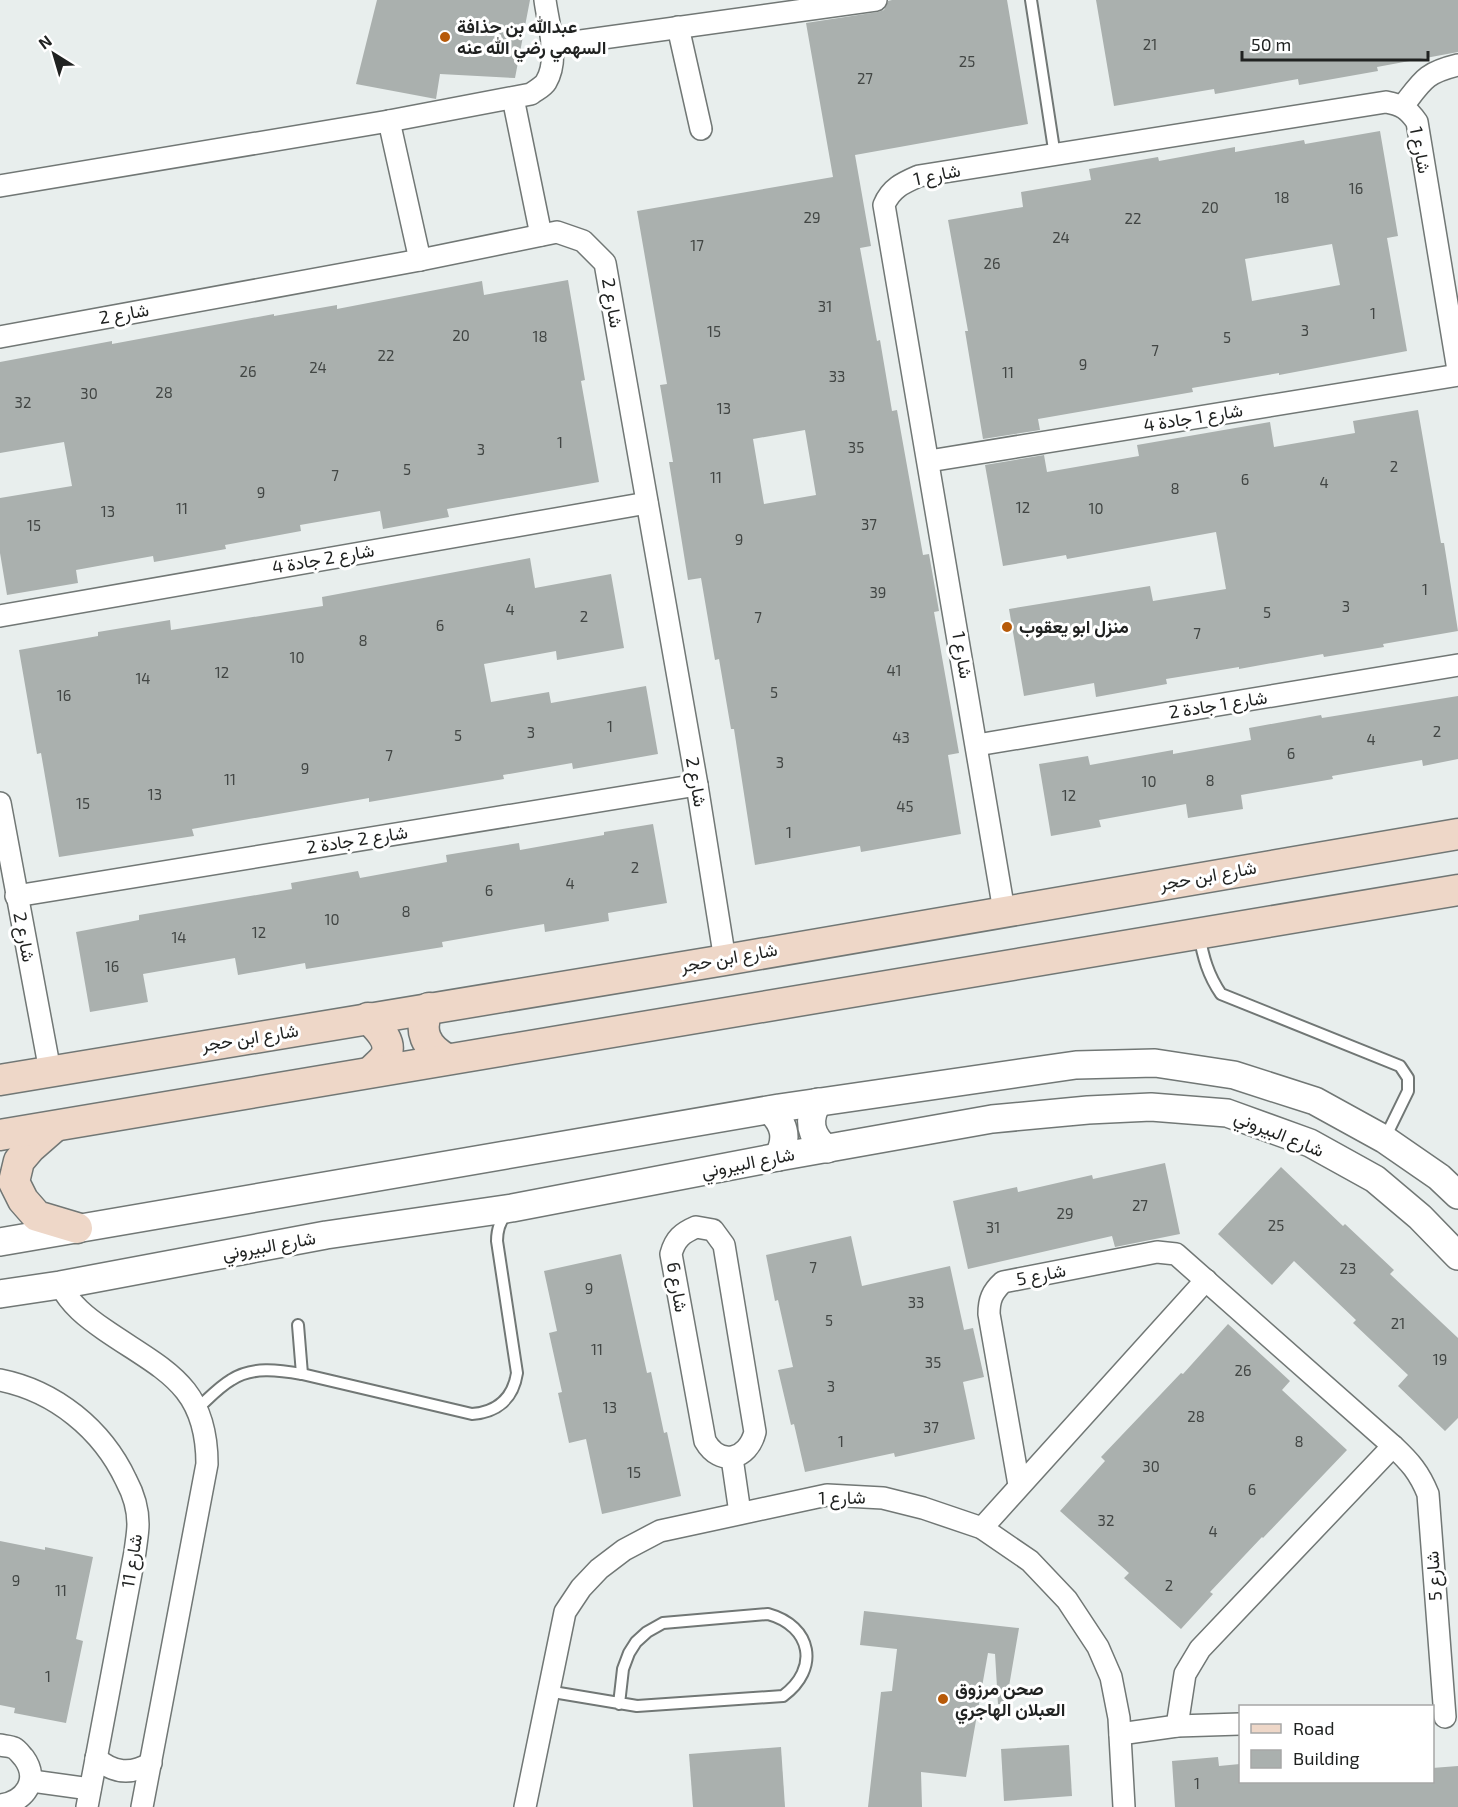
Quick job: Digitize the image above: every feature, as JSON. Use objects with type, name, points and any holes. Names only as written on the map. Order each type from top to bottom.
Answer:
[{"type":"main road","name":"شارع ابن حجر","points":[[0,1080],[725,960],[1004,910],[1458,834]]},
{"type":"main road","points":[[0,1135],[1458,890]]},
{"type":"main road","points":[[429,1008],[424,1018],[424,1035],[434,1052],[447,1059]]},
{"type":"main road","points":[[368,1018],[381,1030],[387,1042],[386,1056],[371,1072]]},
{"type":"main road","points":[[54,1127],[19,1161],[14,1182],[23,1200],[37,1216],[77,1228]]},
{"type":"street","points":[[0,186],[389,121],[531,94],[545,84],[552,70],[552,45],[545,0]]},
{"type":"street","points":[[552,45],[876,0]]},
{"type":"street","points":[[678,27],[702,129]]},
{"type":"street","points":[[1403,106],[1429,74],[1458,65]]},
{"type":"street","points":[[513,98],[540,235]]},
{"type":"street","name":"شارع 1","points":[[1004,910],[884,205],[888,196],[895,188],[919,176],[1386,102],[1403,106],[1417,123],[1458,370]]},
{"type":"street","points":[[389,121],[420,260]]},
{"type":"street","name":"شارع 2","points":[[0,337],[420,260],[557,232],[583,241],[605,263],[697,785],[725,960]]},
{"type":"street","name":"شارع 1 جادة 4","points":[[928,461],[1458,375]]},
{"type":"street","name":"شارع 2 جادة 4","points":[[0,616],[646,503]]},
{"type":"street","name":"شارع 1 جادة 2","points":[[977,745],[1458,665]]},
{"type":"street","name":"شارع 2 جادة 2","points":[[16,896],[697,785]]},
{"type":"street","name":"شارع 2","points":[[0,803],[50,1071]]},
{"type":"street","points":[[0,1242],[818,1102],[1076,1065],[1155,1063],[1234,1075],[1315,1101],[1384,1138],[1438,1177],[1458,1196]]},
{"type":"street","points":[[818,1102],[811,1122],[818,1142],[827,1149]]},
{"type":"street","name":"شارع البيروني","points":[[0,1294],[60,1285],[326,1235],[512,1208],[992,1119],[1151,1107],[1227,1113],[1310,1143],[1375,1179],[1420,1217],[1458,1256]]},
{"type":"street","points":[[770,1110],[783,1126],[783,1148],[778,1157]]},
{"type":"street","name":"شارع 6","points":[[696,1227],[713,1230],[723,1245],[755,1432],[753,1441],[747,1449],[732,1458],[716,1454],[709,1449],[705,1441],[671,1254],[678,1237],[696,1227]]},
{"type":"street","name":"شارع 5","points":[[1019,1485],[989,1314],[989,1300],[994,1290],[1003,1282],[1157,1252],[1176,1254],[1393,1446],[1420,1475],[1428,1494],[1445,1718]]},
{"type":"street","points":[[982,1528],[1206,1280]]},
{"type":"street","points":[[60,1285],[79,1311],[179,1381],[198,1408],[207,1444],[207,1464],[142,1807]]},
{"type":"street","name":"شارع 11","points":[[0,1380],[12,1382],[44,1395],[72,1412],[97,1435],[118,1462],[133,1493],[138,1523],[135,1551],[89,1798]]},
{"type":"street","points":[[1177,1726],[1185,1674],[1200,1649],[1393,1446]]},
{"type":"street","points":[[732,1458],[740,1513]]},
{"type":"street","name":"شارع 1","points":[[525,1807],[565,1612],[580,1588],[599,1569],[624,1550],[660,1531],[827,1495],[883,1498],[982,1528],[1030,1561],[1067,1599],[1098,1647],[1111,1677],[1119,1718],[1124,1807]]},
{"type":"street","points":[[1120,1734],[1177,1726],[1239,1724]]},
{"type":"street","points":[[0,1745],[14,1748],[21,1754],[31,1773],[32,1781],[20,1796],[0,1805]]},
{"type":"street","points":[[96,1758],[104,1765],[122,1772],[142,1768],[151,1763]]},
{"type":"street","points":[[32,1781],[89,1798]]},
{"type":"lane","points":[[1031,0],[1055,156]]},
{"type":"lane","points":[[1199,933],[1203,960],[1210,979],[1221,994],[1400,1066],[1408,1078],[1408,1091],[1384,1138]]},
{"type":"lane","points":[[198,1408],[231,1379],[263,1370],[279,1370],[472,1414],[494,1410],[503,1403],[515,1385],[517,1373],[497,1231],[505,1215],[512,1208]]},
{"type":"lane","points":[[298,1325],[302,1374]]},
{"type":"lane","points":[[547,1691],[619,1704],[637,1706],[783,1696],[794,1687],[806,1668],[807,1652],[800,1634],[784,1618],[768,1614],[663,1623],[647,1632],[636,1642],[629,1653],[623,1669],[619,1704]]},
{"type":"building","name":"عبدالله بن حذافة السهمي رضي الله عنه","points":[[377,0],[530,0],[515,78],[440,74],[436,99],[356,84]]},
{"type":"building","points":[[1007,0],[1028,124],[855,155],[871,246],[860,248],[877,341],[880,340],[892,411],[897,410],[923,555],[929,554],[939,611],[934,612],[959,753],[948,755],[961,834],[861,852],[860,846],[755,865],[734,729],[731,729],[719,659],[715,660],[701,578],[688,580],[669,462],[673,462],[660,385],[667,384],[637,211],[833,177],[806,23],[878,12],[884,10],[888,1]],"holes":[[[805,430],[816,495],[764,504],[753,439]]]},
{"type":"building","points":[[1096,0],[1458,0],[1458,52],[1377,67],[1378,71],[1299,85],[1298,79],[1215,94],[1214,89],[1114,106]]},
{"type":"building","points":[[1380,131],[1398,236],[1387,238],[1407,351],[1279,375],[1279,373],[1192,388],[1193,392],[1038,419],[1040,430],[983,439],[965,331],[968,331],[948,220],[1023,207],[1021,192],[1091,180],[1089,169],[1158,157],[1159,161],[1235,147],[1235,152],[1304,140],[1305,144]],"holes":[[[1332,244],[1340,285],[1252,301],[1245,259]]]},
{"type":"building","points":[[568,280],[585,380],[581,381],[599,482],[447,509],[449,517],[383,529],[380,511],[300,525],[301,531],[225,545],[226,549],[154,562],[153,556],[76,570],[78,583],[7,595],[0,553],[0,498],[72,486],[64,442],[0,453],[0,362],[274,314],[274,316],[337,305],[337,309],[482,281],[484,295]]},
{"type":"building","points":[[1418,410],[1441,543],[1444,543],[1458,631],[1324,657],[1323,654],[1166,679],[1167,684],[1096,697],[1094,683],[1024,696],[1009,609],[1150,586],[1153,601],[1226,589],[1216,532],[1067,559],[1066,555],[1003,566],[985,465],[1044,455],[1047,472],[1139,456],[1137,445],[1270,422],[1274,447],[1355,433],[1353,421]]},
{"type":"building","points":[[530,558],[535,588],[611,574],[624,648],[557,660],[556,651],[484,664],[491,702],[549,692],[551,703],[646,686],[658,754],[573,769],[572,763],[503,775],[504,779],[369,802],[369,798],[192,829],[194,836],[59,857],[41,753],[37,754],[19,650],[98,636],[98,632],[170,620],[171,630],[323,606],[322,597]]},
{"type":"building","points":[[1458,696],[1458,759],[1423,766],[1422,760],[1241,795],[1243,809],[1188,818],[1186,804],[1099,820],[1101,827],[1051,836],[1039,764],[1088,756],[1090,765],[1173,750],[1173,754],[1251,740],[1249,728],[1321,715],[1322,718]]},
{"type":"building","points":[[653,824],[667,903],[608,913],[609,921],[545,932],[544,924],[442,942],[443,947],[306,969],[305,963],[238,975],[235,958],[143,974],[148,1002],[90,1012],[76,932],[139,920],[139,915],[292,889],[291,883],[358,871],[360,878],[447,862],[446,855],[519,843],[520,850]]},
{"type":"building","points":[[1165,1163],[1180,1234],[1115,1247],[1112,1236],[968,1269],[953,1201],[1017,1187],[1018,1192],[1092,1175],[1093,1179]]},
{"type":"building","points":[[1281,1167],[1343,1226],[1345,1224],[1394,1270],[1390,1274],[1458,1338],[1458,1418],[1445,1431],[1398,1386],[1408,1375],[1353,1323],[1356,1320],[1294,1261],[1272,1285],[1218,1234]]},
{"type":"building","points":[[851,1236],[862,1286],[950,1266],[964,1330],[973,1328],[984,1377],[963,1382],[975,1439],[895,1457],[894,1453],[805,1472],[778,1370],[793,1367],[778,1300],[775,1301],[766,1255]]},
{"type":"building","points":[[621,1254],[647,1373],[651,1372],[681,1496],[602,1514],[586,1439],[569,1443],[558,1393],[562,1392],[549,1333],[557,1331],[544,1271]]},
{"type":"building","points":[[1228,1324],[1290,1381],[1282,1390],[1347,1450],[1210,1592],[1213,1594],[1181,1629],[1124,1578],[1129,1573],[1060,1511],[1105,1461],[1101,1457],[1181,1373],[1183,1374]]},
{"type":"building","points":[[0,1541],[93,1557],[76,1639],[83,1641],[66,1723],[14,1713],[15,1708],[0,1705]]},
{"type":"building","name":"صحن مرزوق العبلان الهاجري","points":[[864,1611],[1019,1628],[1006,1704],[998,1704],[995,1654],[988,1653],[966,1777],[921,1772],[922,1807],[868,1807],[881,1692],[892,1691],[897,1649],[860,1645]]},
{"type":"building","points":[[1069,1745],[1072,1796],[1004,1801],[1001,1749]]},
{"type":"building","points":[[781,1747],[785,1807],[693,1807],[689,1754]]},
{"type":"building","points":[[1218,1757],[1219,1766],[1239,1764],[1239,1783],[1434,1783],[1434,1768],[1458,1766],[1458,1807],[1175,1807],[1172,1761]]},
{"type":"place","name":"عبدالله بن حذافة السهمي رضي الله عنه","points":[[445,37]]},
{"type":"place","name":"منزل ابو يعقوب","points":[[1007,627]]},
{"type":"place","name":"صحن مرزوق العبلان الهاجري","points":[[943,1699]]}]
